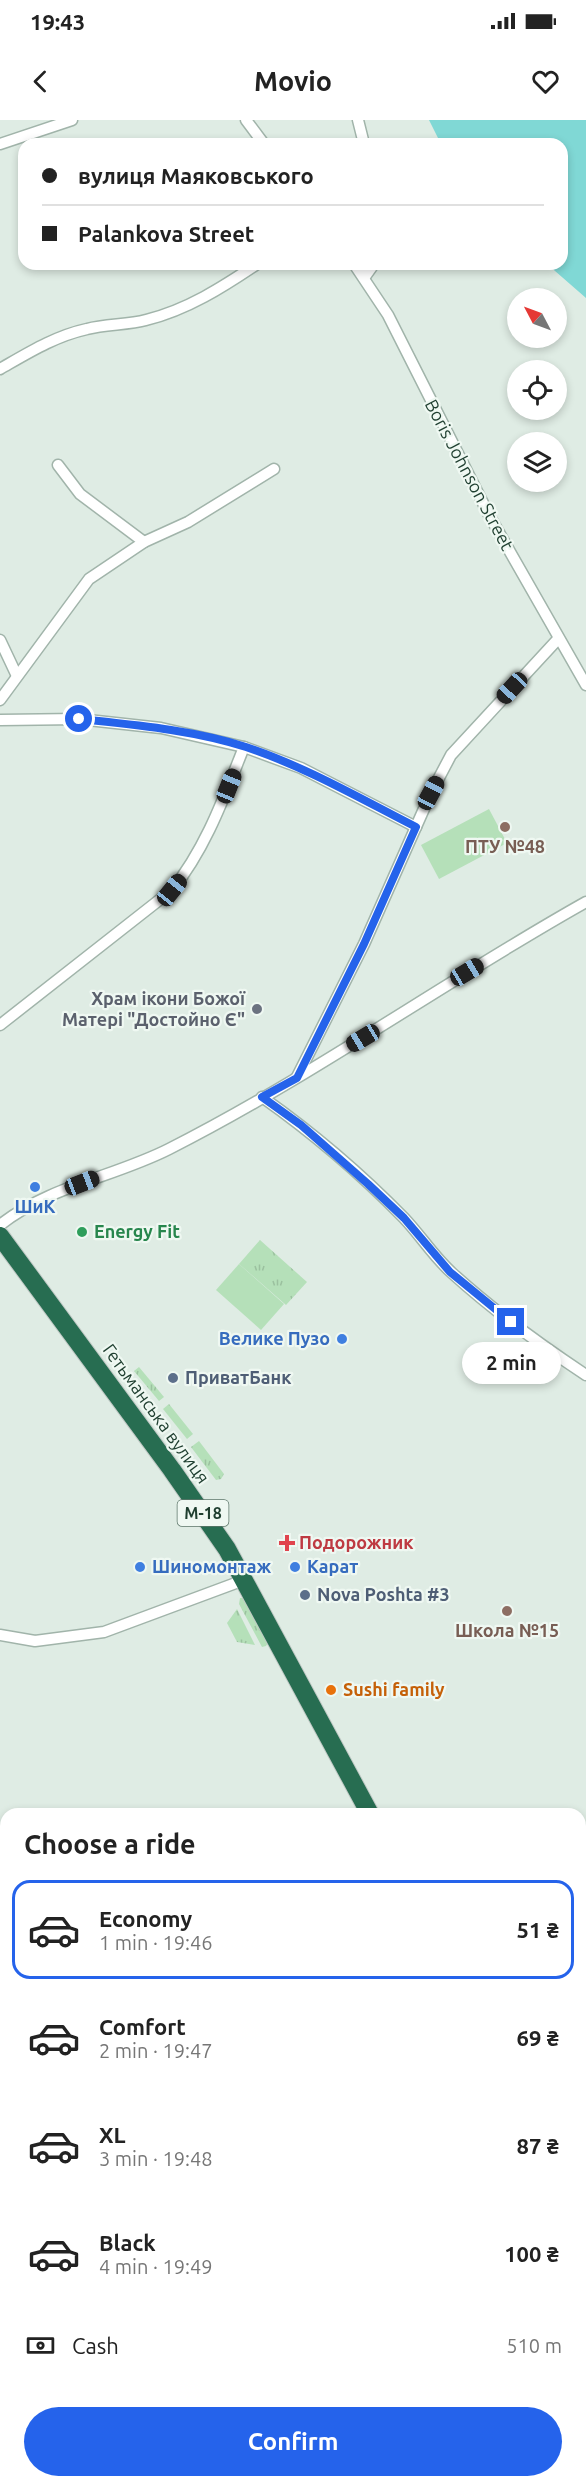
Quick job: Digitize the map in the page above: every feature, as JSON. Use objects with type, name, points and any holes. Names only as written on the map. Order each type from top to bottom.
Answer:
[{"type":"highway","name":"Гетьманська вулиця","points":[[0,1236],[201,1510],[244,1580],[367,1808]]},
{"type":"street","points":[[0,144],[72,120]]},
{"type":"street","points":[[246,120],[260,138]]},
{"type":"street","points":[[358,120],[362,138]]},
{"type":"street","points":[[0,369],[63,335],[113,323],[145,321],[177,309],[218,290],[248,270]]},
{"type":"street","name":"Boris Johnson Street","points":[[358,270],[388,315],[489,515],[586,686]]},
{"type":"street","points":[[364,278],[370,270]]},
{"type":"street","points":[[58,465],[80,494],[144,542]]},
{"type":"street","points":[[0,700],[89,579],[144,542],[188,522],[274,469]]},
{"type":"street","points":[[297,1078],[364,944],[431,793],[451,755],[558,639]]},
{"type":"street","points":[[0,640],[17,676]]},
{"type":"street","points":[[0,720],[91,720],[161,728],[244,747],[300,768],[416,827]]},
{"type":"street","points":[[0,1025],[172,890],[190,868],[204,843],[244,747]]},
{"type":"street","points":[[0,1225],[39,1200],[167,1150],[297,1078],[467,972],[586,902]]},
{"type":"street","points":[[262,1097],[301,1125],[368,1184],[404,1218],[450,1272],[526,1335],[586,1375]]},
{"type":"street","points":[[0,1635],[35,1641],[104,1632],[244,1580]]},
{"type":"green space","points":[[489,809],[507,843],[439,879],[421,845]]},
{"type":"green space","points":[[260,1240],[307,1282],[286,1305],[239,1264]]},
{"type":"green space","points":[[239,1264],[284,1304],[261,1330],[216,1290]]},
{"type":"green space","points":[[139,1367],[164,1397],[159,1401],[134,1371]]},
{"type":"green space","points":[[169,1404],[193,1434],[187,1439],[163,1409]]},
{"type":"green space","points":[[199,1441],[224,1474],[221,1479],[216,1480],[191,1447]]},
{"type":"green space","points":[[240,1598],[245,1598],[268,1643],[266,1646],[262,1647],[239,1604]]},
{"type":"green space","points":[[237,1609],[255,1645],[237,1642],[227,1623]]},
{"type":"water","points":[[429,120],[586,120],[586,298],[554,270],[568,270],[568,138],[438,138]]},
{"type":"place","name":"ПТУ №48","points":[[505,827]]},
{"type":"place","name":"Храм ікони Божої Матері \"Достойно Є\"","points":[[257,1009]]},
{"type":"place","name":"ШиК","points":[[35,1187]]},
{"type":"place","name":"Energy Fit","points":[[82,1232]]},
{"type":"place","name":"Велике Пузо","points":[[342,1339]]},
{"type":"place","name":"ПриватБанк","points":[[173,1378]]},
{"type":"place","name":"Подорожник","points":[[287,1543]]},
{"type":"place","name":"Шиномонтаж","points":[[140,1567]]},
{"type":"place","name":"Карат","points":[[295,1567]]},
{"type":"place","name":"Nova Poshta #3","points":[[305,1595]]},
{"type":"place","name":"Школа №15","points":[[507,1611]]},
{"type":"place","name":"Sushi family","points":[[331,1690]]},
{"type":"route","points":[[79,719],[161,728],[244,747],[300,768],[416,827],[364,944],[297,1078],[262,1097],[301,1125],[368,1184],[404,1218],[450,1272],[511,1322]]}]
